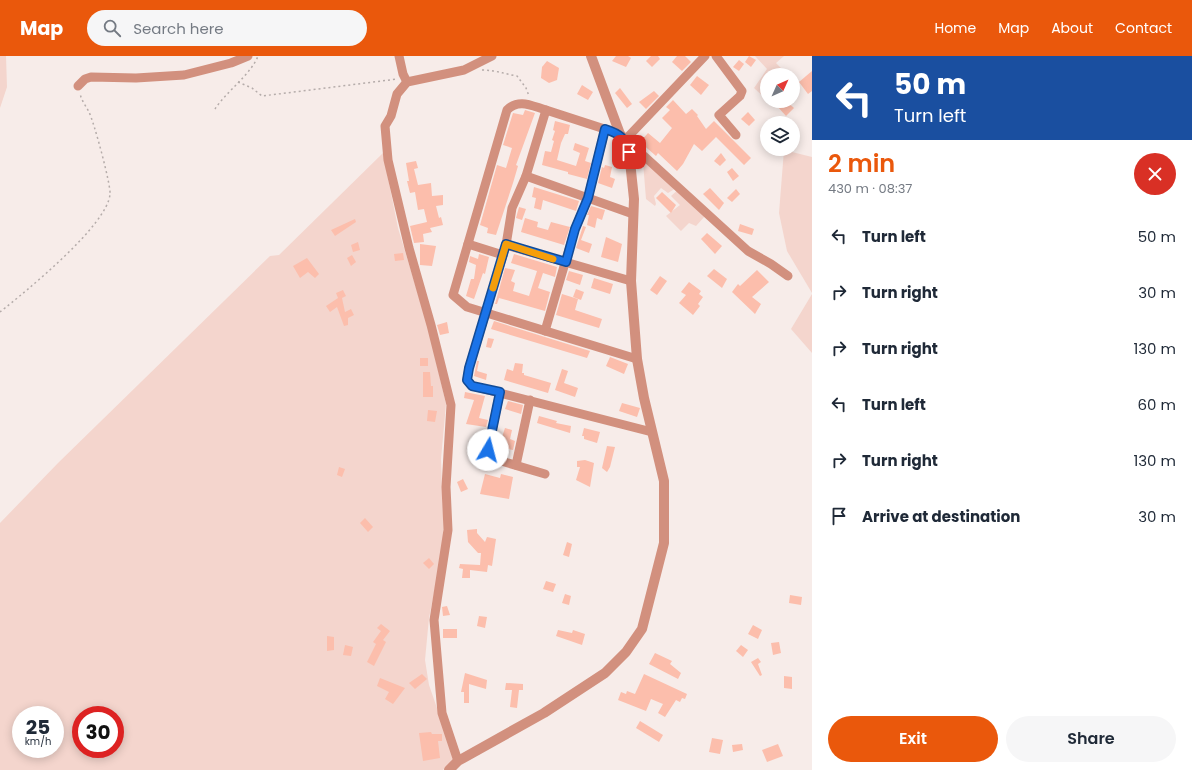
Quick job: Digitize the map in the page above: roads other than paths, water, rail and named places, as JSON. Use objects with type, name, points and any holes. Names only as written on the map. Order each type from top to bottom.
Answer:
[{"type":"street","points":[[78,86],[85,79],[91,77],[136,78],[184,75],[231,63],[248,56]]},
{"type":"street","points":[[399,56],[406,80]]},
{"type":"street","points":[[458,761],[442,713],[434,620],[448,530],[446,487],[451,405],[431,325],[409,248],[388,160],[385,126],[391,116],[397,94],[406,80],[464,70],[492,56]]},
{"type":"street","points":[[449,770],[458,761],[544,713],[605,673],[626,652],[642,629],[664,543],[664,482],[637,359],[631,281],[634,199],[629,152],[591,56]]},
{"type":"street","points":[[623,137],[704,56]]},
{"type":"street","points":[[716,56],[742,91],[740,96],[719,116],[736,135]]},
{"type":"street","points":[[623,137],[605,129],[520,102],[507,110],[453,295],[467,306],[637,359]]},
{"type":"street","points":[[546,110],[526,176],[512,208],[506,244],[469,368],[467,380],[472,386],[652,432]]},
{"type":"street","points":[[545,331],[575,229],[588,198],[605,129]]},
{"type":"street","points":[[629,152],[636,156],[644,156],[748,251],[788,276]]},
{"type":"street","points":[[526,176],[633,214]]},
{"type":"street","points":[[468,244],[502,255]]},
{"type":"street","points":[[506,244],[631,281]]},
{"type":"street","points":[[500,392],[488,450],[498,460],[545,474]]},
{"type":"street","points":[[516,465],[530,400]]}]
